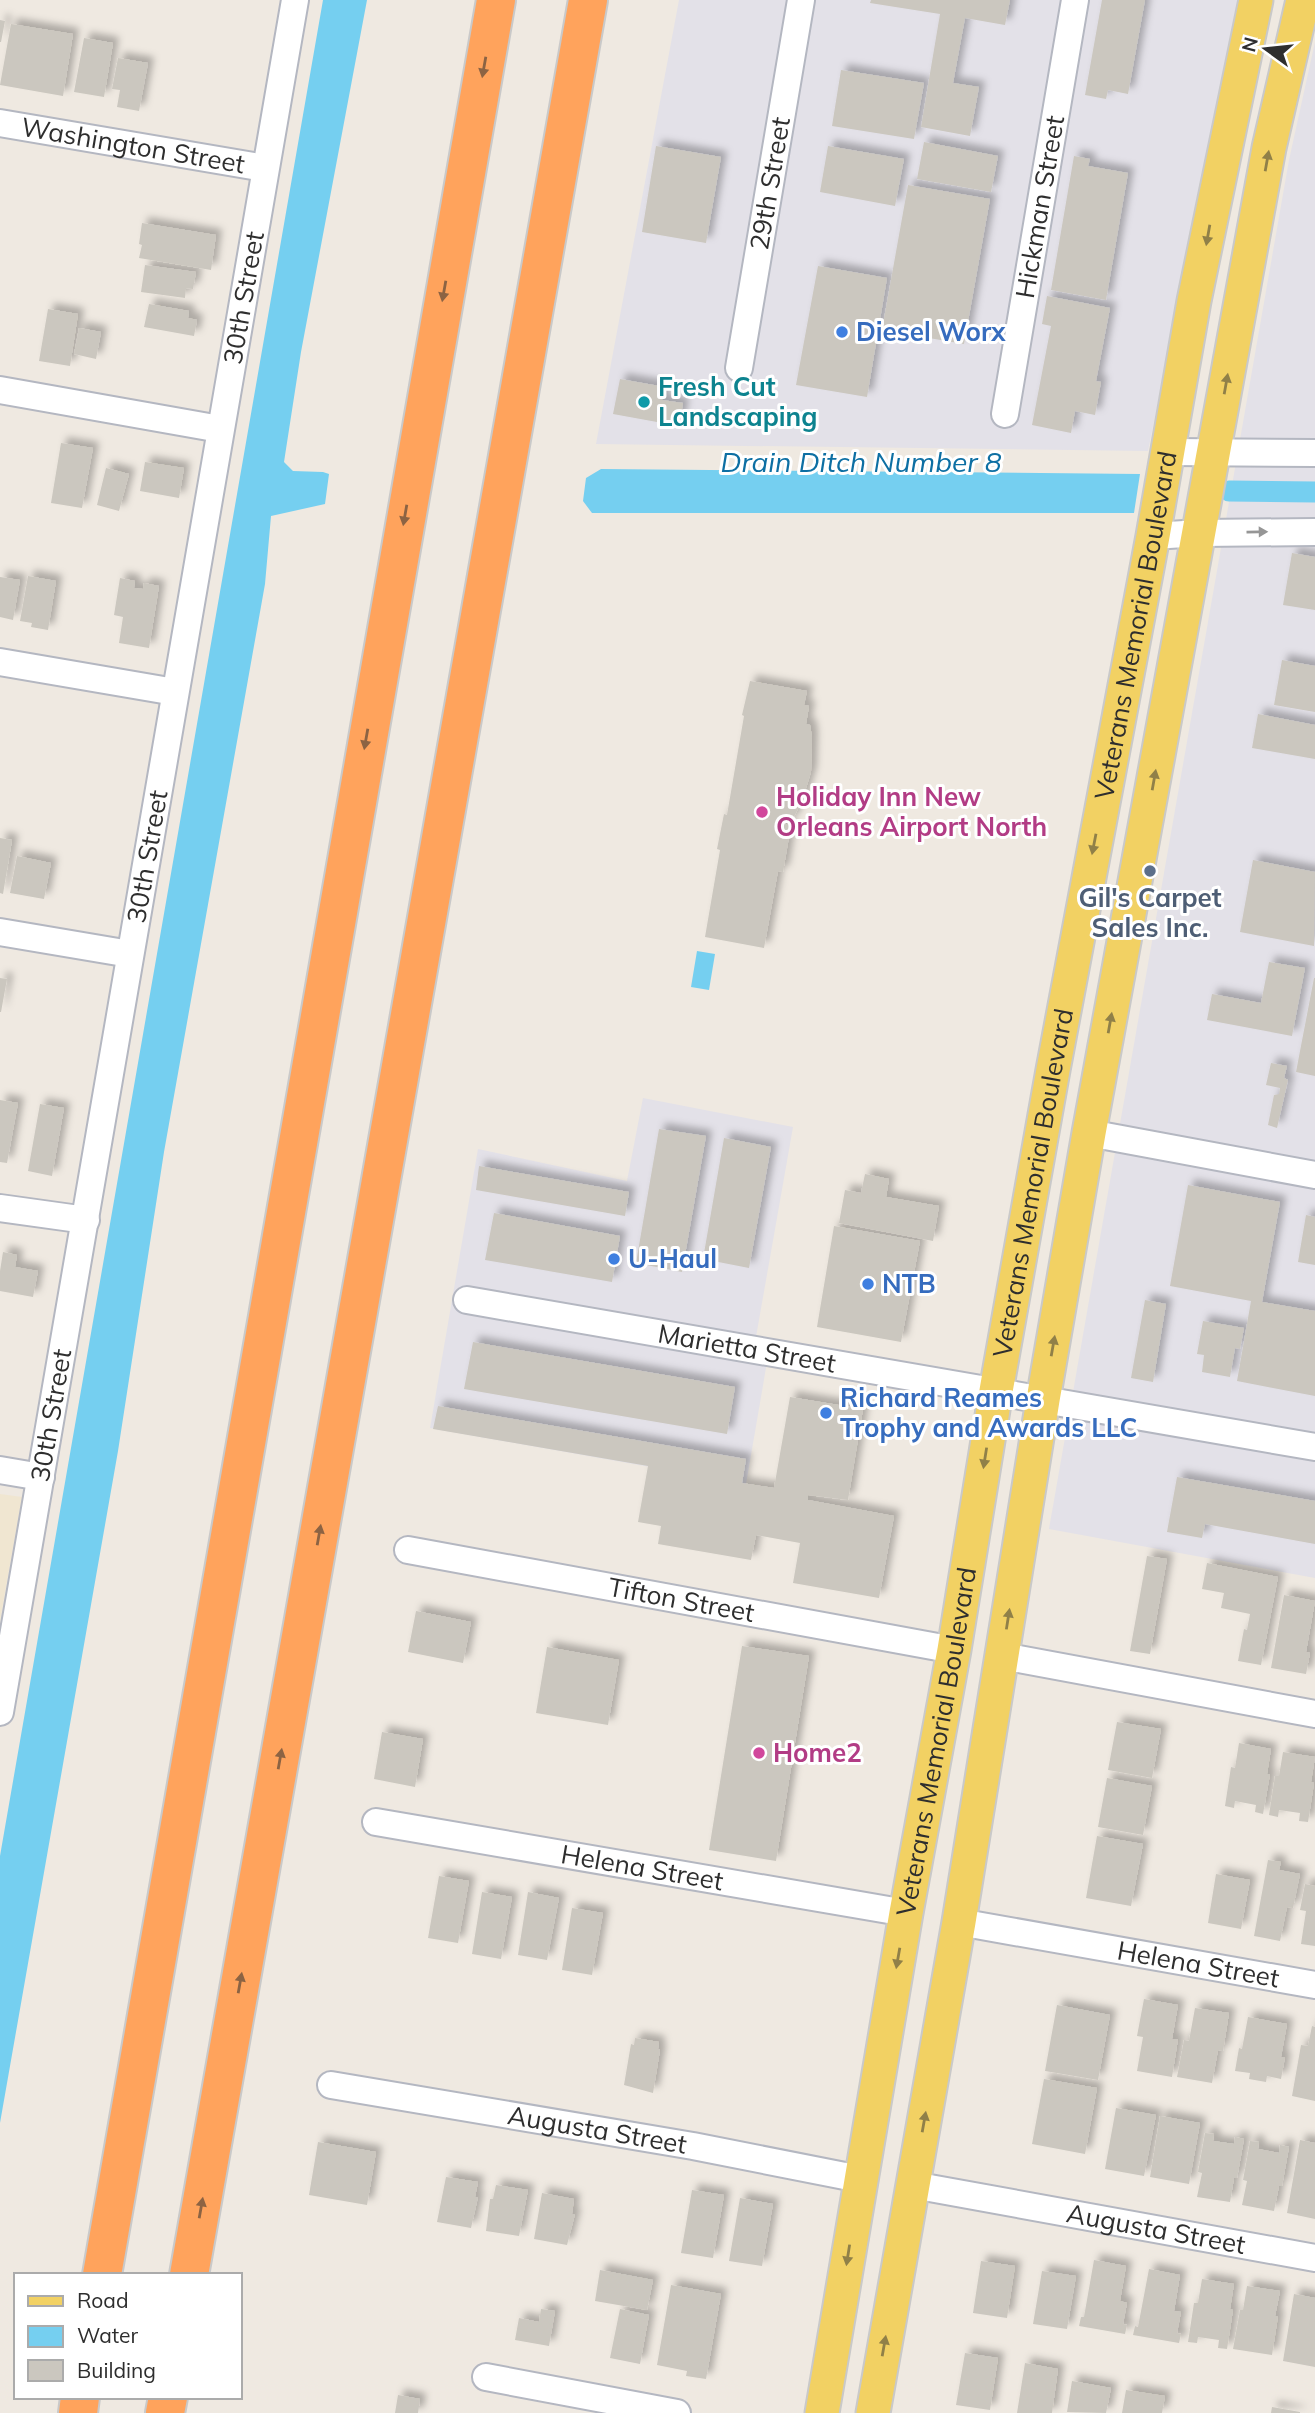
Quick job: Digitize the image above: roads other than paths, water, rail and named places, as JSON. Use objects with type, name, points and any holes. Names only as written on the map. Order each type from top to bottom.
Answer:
[{"type":"highway","points":[[102,2273],[496,0]]},
{"type":"highway","points":[[189,2273],[588,0]]},
{"type":"main road","name":"Veterans Memorial Boulevard","points":[[822,2413],[884,2039],[948,1686],[996,1391],[1092,854],[1153,536],[1194,301],[1256,0]]},
{"type":"main road","name":"Veterans Memorial Boulevard","points":[[873,2413],[959,1922],[1043,1400],[1090,1133],[1269,148],[1303,0]]},
{"type":"main road","points":[[948,1686],[962,1719],[973,1727],[991,1724]]},
{"type":"main road","points":[[932,1771],[950,1774],[962,1783],[977,1807]]},
{"type":"main road","points":[[884,2039],[883,2107],[871,2219],[880,2235],[902,2244]]},
{"type":"street","name":"30th Street","points":[[0,1712],[295,0]]},
{"type":"street","name":"29th Street","points":[[739,368],[801,0]]},
{"type":"street","name":"Hickman Street","points":[[1005,414],[1075,0]]},
{"type":"street","name":"Washington Street","points":[[0,123],[265,168]]},
{"type":"street","points":[[0,390],[220,429]]},
{"type":"street","points":[[1168,452],[1315,453]]},
{"type":"street","points":[[1153,536],[1315,532]]},
{"type":"street","points":[[0,662],[175,692]]},
{"type":"street","points":[[0,932],[130,954]]},
{"type":"street","points":[[1090,1133],[1315,1175]]},
{"type":"street","points":[[0,1209],[86,1220]]},
{"type":"street","name":"Marietta Street","points":[[467,1300],[1315,1447]]},
{"type":"street","points":[[0,1470],[41,1477]]},
{"type":"street","name":"Tifton Street","points":[[408,1550],[954,1650]]},
{"type":"street","points":[[1002,1657],[1315,1714]]},
{"type":"street","name":"Helena Street","points":[[376,1822],[906,1913]]},
{"type":"street","name":"Helena Street","points":[[959,1922],[1315,1985]]},
{"type":"street","name":"Augusta Street","points":[[331,2085],[693,2146],[860,2179]]},
{"type":"street","name":"Augusta Street","points":[[913,2185],[1315,2259]]},
{"type":"street","points":[[486,2378],[677,2413]]},
{"type":"water","points":[[323,0],[367,0],[301,352],[284,462],[293,471],[329,474],[325,504],[271,516],[265,584],[164,1152],[118,1451],[0,2123],[0,1856]]},
{"type":"water","points":[[601,469],[1140,474],[1134,513],[592,513],[583,501],[586,478]]},
{"type":"water","points":[[697,951],[715,954],[709,990],[691,987]]},
{"type":"waterway","name":"Drain Ditch Number 8","points":[[1229,491],[1315,492]]},
{"type":"place","name":"Diesel Worx","points":[[842,332]]},
{"type":"place","name":"Fresh Cut Landscaping","points":[[644,402]]},
{"type":"place","name":"Holiday Inn New Orleans Airport North","points":[[762,812]]},
{"type":"place","name":"Gil's Carpet Sales Inc.","points":[[1150,871]]},
{"type":"place","name":"U-Haul","points":[[614,1259]]},
{"type":"place","name":"NTB","points":[[868,1284]]},
{"type":"place","name":"Richard Reames Trophy and Awards LLC","points":[[826,1413]]},
{"type":"place","name":"Home2","points":[[759,1753]]}]
